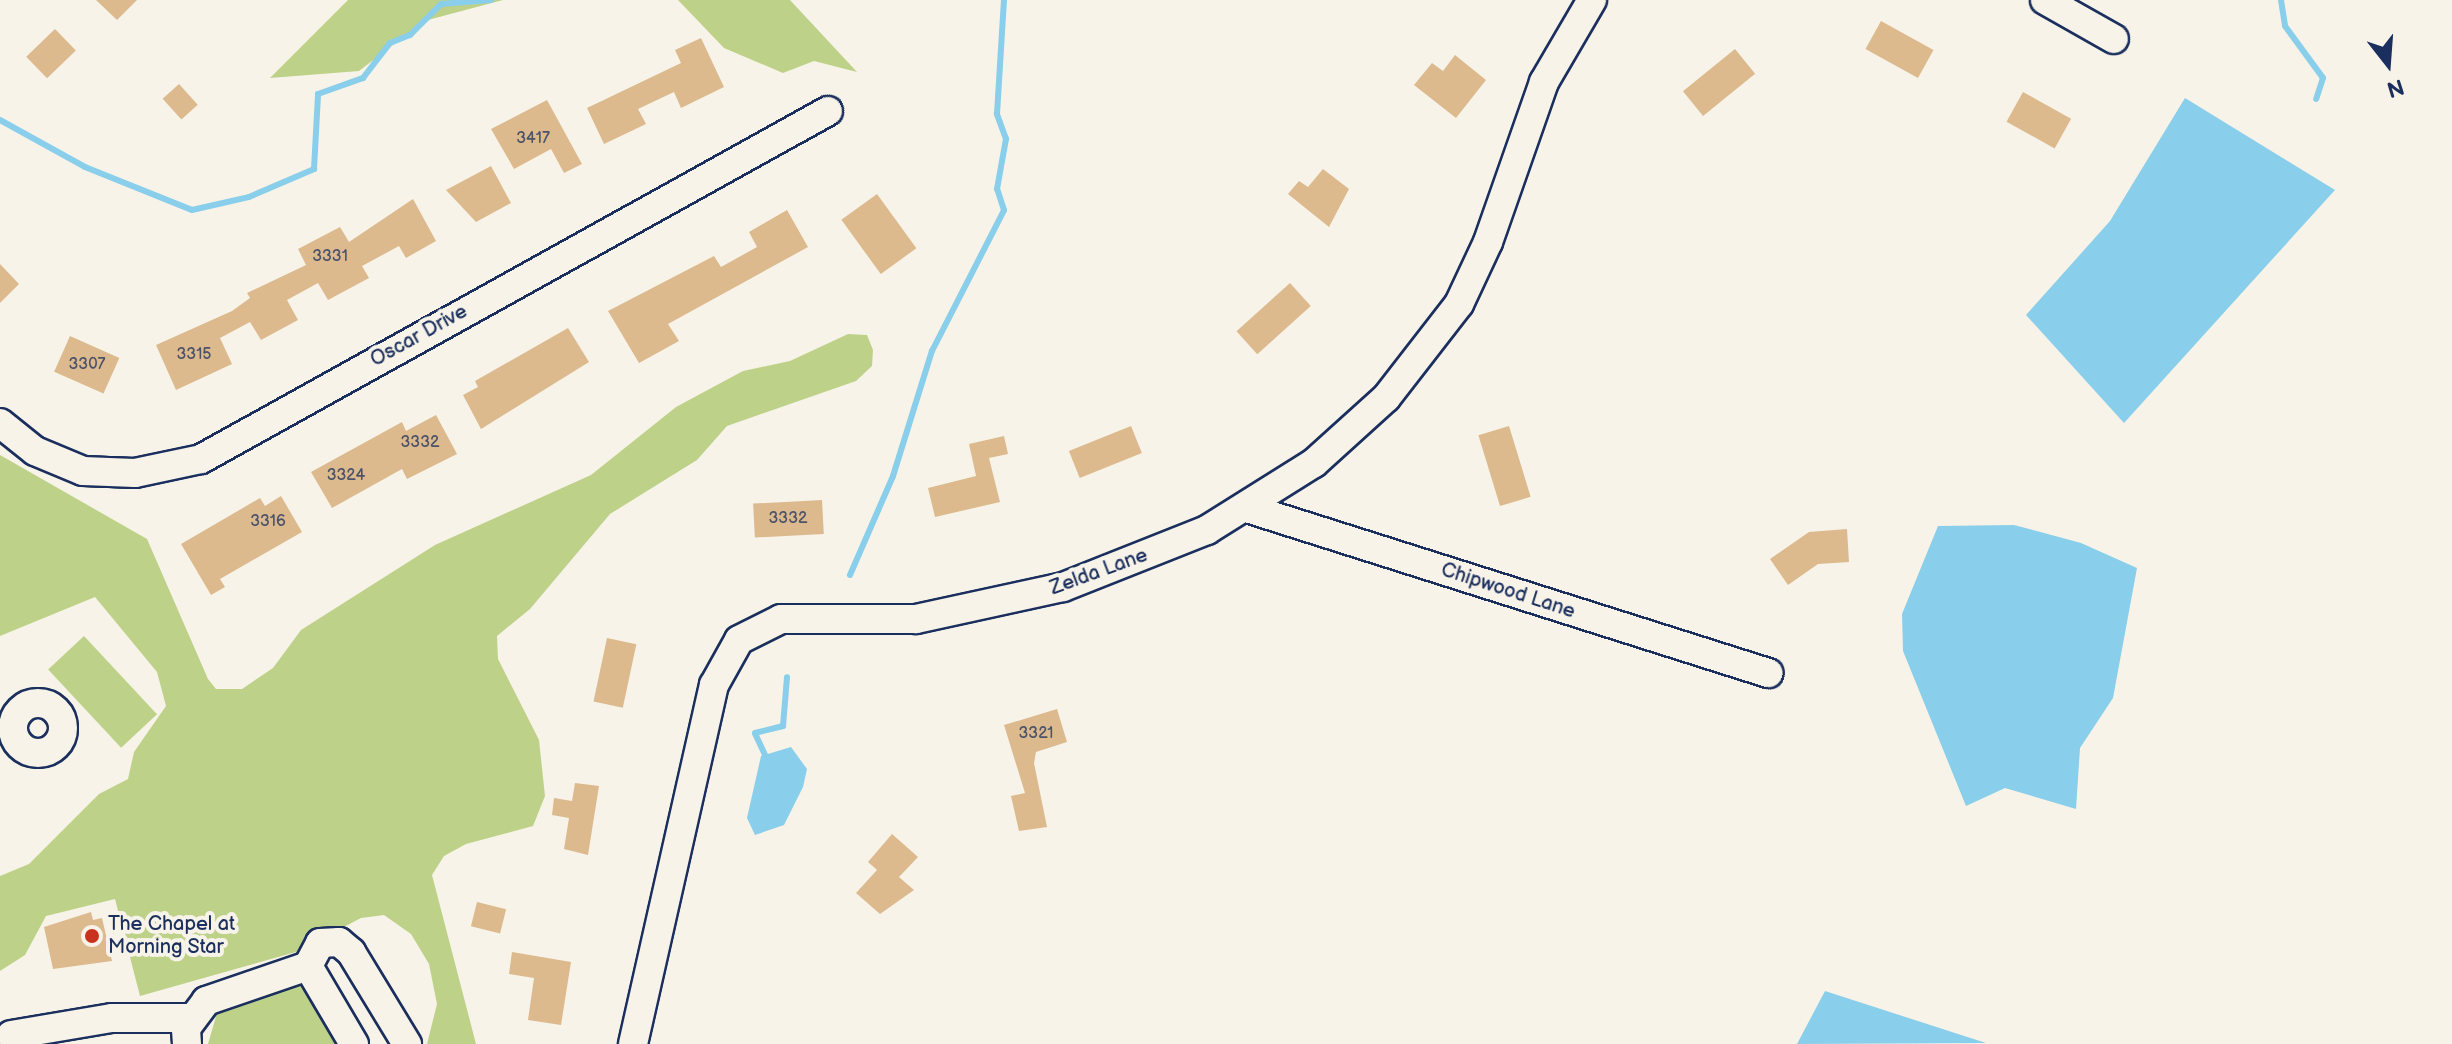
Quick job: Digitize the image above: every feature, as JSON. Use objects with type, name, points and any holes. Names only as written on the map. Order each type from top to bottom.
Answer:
[{"type":"street","name":"Zelda Lane","points":[[633,1044],[714,685],[739,640],[781,619],[916,619],[1063,587],[1247,508],[1365,417],[1440,334],[1488,242],[1549,71],[1592,0]]},
{"type":"street","points":[[2045,0],[2114,39]]},
{"type":"street","name":"Oscar Drive","points":[[0,423],[35,451],[83,471],[135,473],[201,459],[828,111]]},
{"type":"street","name":"Chipwood Lane","points":[[1247,508],[1768,673]]},
{"type":"street","points":[[10,1034],[112,1018],[190,1031],[206,1001],[308,966],[320,943],[345,946],[407,1044]]},
{"type":"street","points":[[308,966],[354,1044]]},
{"type":"green space","points":[[348,0],[503,0],[424,21],[359,71],[270,78]]},
{"type":"green space","points":[[678,0],[790,0],[857,72],[814,61],[783,73],[724,48]]},
{"type":"green space","points":[[848,334],[867,335],[873,350],[872,366],[856,381],[727,426],[697,460],[610,514],[530,609],[497,636],[498,659],[539,740],[545,796],[533,826],[466,844],[444,856],[432,875],[476,1044],[427,1044],[437,1004],[429,964],[411,934],[384,915],[361,918],[296,952],[140,996],[115,899],[46,916],[25,955],[0,971],[0,876],[29,864],[99,794],[128,779],[134,752],[166,706],[157,672],[95,597],[0,636],[0,455],[147,539],[208,679],[216,689],[242,689],[273,668],[301,630],[435,545],[591,475],[676,407],[743,371],[790,361]]},
{"type":"green space","points":[[84,636],[157,714],[121,748],[48,669]]},
{"type":"green space","points":[[298,982],[339,1044],[208,1044],[217,1013]]},
{"type":"water","points":[[2185,98],[2335,190],[2124,423],[2026,315],[2110,221]]},
{"type":"water","points":[[2014,525],[2081,543],[2137,568],[2113,698],[2080,748],[2076,809],[2005,788],[1966,806],[1903,651],[1902,614],[1938,526]]},
{"type":"water","points":[[791,747],[807,769],[803,787],[784,825],[755,835],[747,818],[761,756]]},
{"type":"water","points":[[1825,991],[1986,1043],[1797,1044]]},
{"type":"building","points":[[96,0],[137,0],[117,20]]},
{"type":"building","points":[[1881,21],[1933,50],[1918,78],[1865,49]]},
{"type":"building","points":[[55,29],[76,51],[47,78],[26,57]]},
{"type":"building","points":[[701,38],[724,87],[681,108],[674,92],[638,109],[646,124],[604,144],[587,108],[681,63],[675,50]]},
{"type":"building","points":[[1735,49],[1755,74],[1703,116],[1683,91]]},
{"type":"building","points":[[1455,55],[1486,80],[1456,118],[1414,85],[1432,63],[1443,71]]},
{"type":"building","points":[[179,84],[198,105],[181,120],[163,99]]},
{"type":"building","points":[[2023,92],[2071,119],[2055,148],[2007,122]]},
{"type":"building","points":[[547,100],[582,164],[564,173],[551,149],[514,169],[491,129]]},
{"type":"building","points":[[491,166],[511,203],[476,222],[446,190]]},
{"type":"building","points":[[1323,169],[1349,189],[1329,227],[1288,194],[1299,181],[1308,187]]},
{"type":"building","points":[[877,194],[916,248],[881,274],[841,220]]},
{"type":"building","points":[[413,199],[436,241],[406,258],[399,246],[362,266],[369,278],[328,300],[318,283],[287,300],[298,320],[261,340],[250,322],[220,338],[232,364],[176,390],[156,345],[232,311],[250,298],[247,293],[306,265],[298,249],[340,227],[349,242]]},
{"type":"building","points":[[787,210],[808,247],[668,324],[679,341],[639,363],[608,311],[714,256],[721,267],[757,247],[749,232]]},
{"type":"building","points":[[0,264],[19,284],[0,303]]},
{"type":"building","points":[[1290,283],[1311,306],[1257,354],[1236,331]]},
{"type":"building","points":[[568,328],[589,362],[481,429],[463,395],[478,387],[475,381]]},
{"type":"building","points":[[70,336],[119,358],[103,394],[54,372]]},
{"type":"building","points":[[436,415],[457,454],[407,479],[402,469],[332,508],[311,472],[402,422],[406,431]]},
{"type":"building","points":[[1131,426],[1142,453],[1080,478],[1069,451]]},
{"type":"building","points":[[1509,426],[1531,497],[1500,506],[1478,435]]},
{"type":"building","points":[[1004,436],[1008,454],[989,458],[1000,502],[935,517],[928,488],[976,476],[969,444]]},
{"type":"building","points":[[281,496],[302,532],[220,579],[225,587],[211,595],[181,544],[260,498],[265,506]]},
{"type":"building","points":[[822,500],[824,534],[755,538],[753,504]]},
{"type":"building","points":[[1847,529],[1849,562],[1818,564],[1788,585],[1770,559],[1809,532]]},
{"type":"building","points":[[607,638],[636,644],[623,708],[593,702]]},
{"type":"building","points":[[1057,709],[1067,742],[1036,752],[1034,763],[1047,827],[1019,831],[1011,796],[1025,793],[1004,725]]},
{"type":"building","points":[[575,783],[599,786],[588,855],[564,849],[569,818],[552,815],[554,798],[572,801]]},
{"type":"building","points":[[892,834],[918,857],[899,877],[914,890],[880,914],[856,893],[877,870],[868,862]]},
{"type":"building","points":[[477,902],[506,909],[500,934],[471,926]]},
{"type":"building","name":"The Chapel at Morning Star","points":[[91,912],[93,920],[102,918],[112,961],[53,969],[44,927]]},
{"type":"building","points":[[512,952],[571,962],[561,1025],[528,1020],[534,978],[509,974]]},
{"type":"waterway","points":[[0,120],[85,167],[192,210],[249,197],[314,169],[318,94],[363,78],[390,43],[410,35],[441,4],[491,0]]},
{"type":"waterway","points":[[850,575],[893,476],[932,351],[1004,210],[997,189],[1006,139],[997,114],[1004,0]]},
{"type":"waterway","points":[[2281,0],[2285,26],[2323,78],[2316,99]]},
{"type":"waterway","points":[[766,757],[755,733],[783,726],[787,677]]},
{"type":"place","name":"The Chapel at Morning Star","points":[[92,936]]}]
